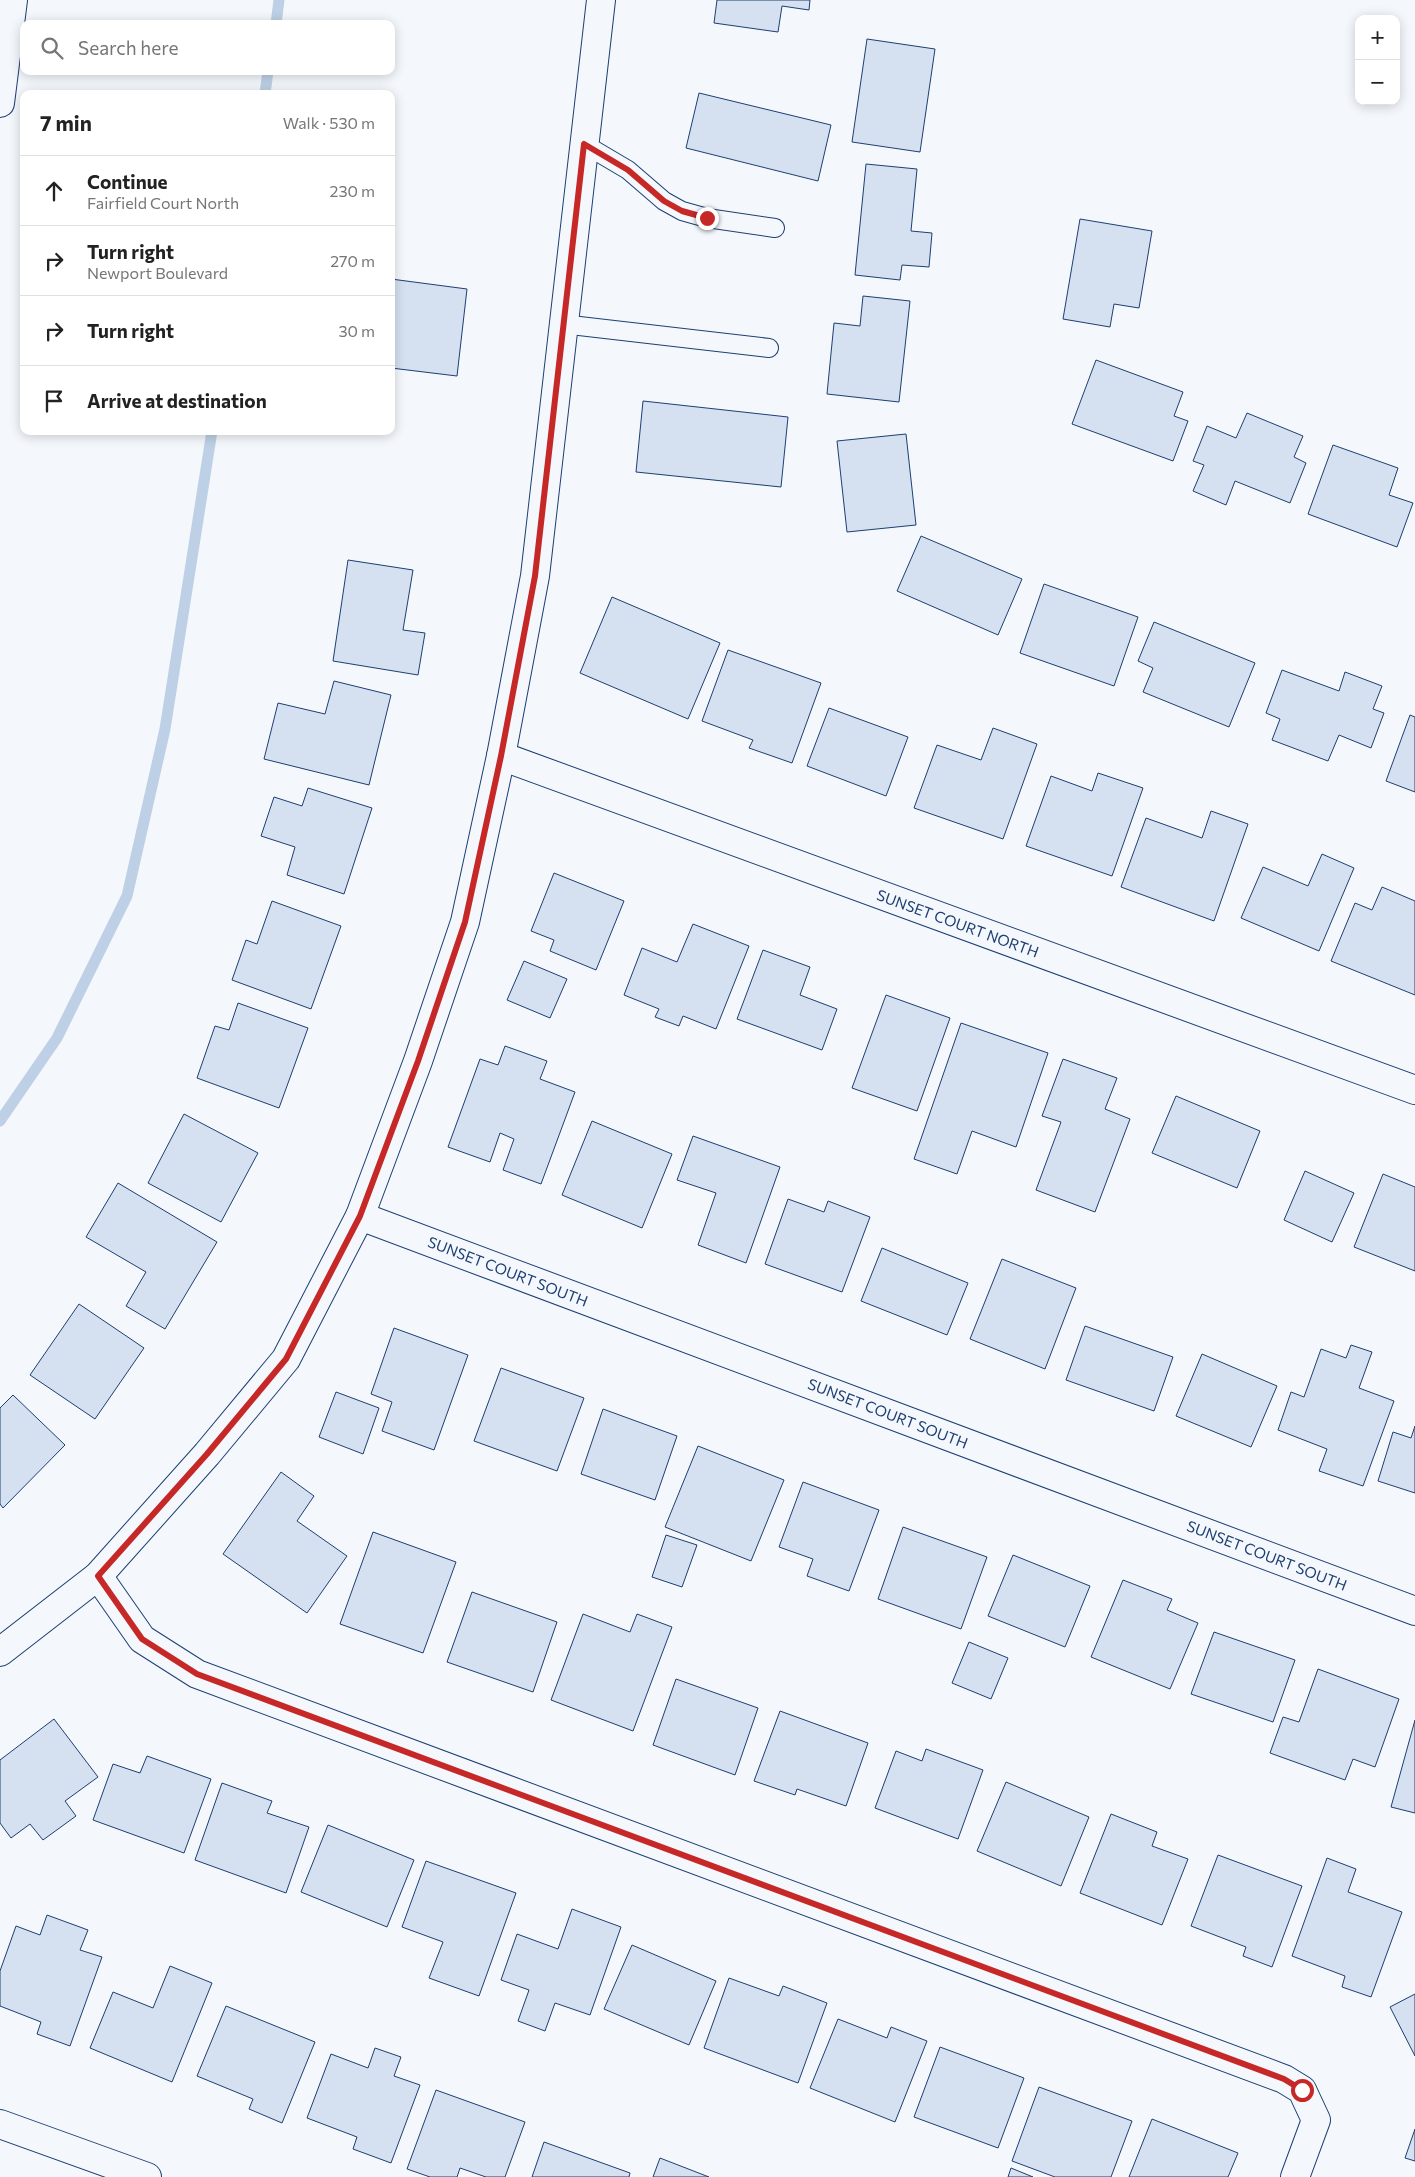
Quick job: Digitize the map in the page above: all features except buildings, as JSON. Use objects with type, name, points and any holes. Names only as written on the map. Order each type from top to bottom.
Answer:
[{"type":"street","points":[[0,103],[12,0]]},
{"type":"street","points":[[0,1652],[98,1576],[207,1454],[286,1359],[360,1216],[418,1061],[465,922],[501,756],[535,576],[562,324],[601,0]]},
{"type":"street","name":"SUNSET COURT NORTH","points":[[501,756],[1415,1090]]},
{"type":"street","name":"SUNSET COURT SOUTH","points":[[360,1216],[1415,1611]]},
{"type":"street","points":[[98,1576],[142,1639],[197,1674],[1284,2079],[1302,2090],[1316,2120],[1295,2177]]},
{"type":"street","points":[[0,2124],[147,2177]]},
{"type":"lane","points":[[584,144],[628,170],[664,201],[682,211],[707,218],[775,228]]},
{"type":"lane","points":[[562,324],[769,348]]},
{"type":"waterway","points":[[276,20],[279,0]]},
{"type":"waterway","points":[[266,90],[267,75]]},
{"type":"waterway","points":[[0,1121],[57,1038],[127,896],[165,729],[211,435]]},
{"type":"route","points":[[707,218],[682,211],[664,201],[628,170],[584,144],[562,324],[535,576],[501,756],[465,922],[418,1061],[360,1216],[286,1359],[207,1454],[98,1576],[142,1639],[197,1674],[1284,2079],[1302,2090]]}]
